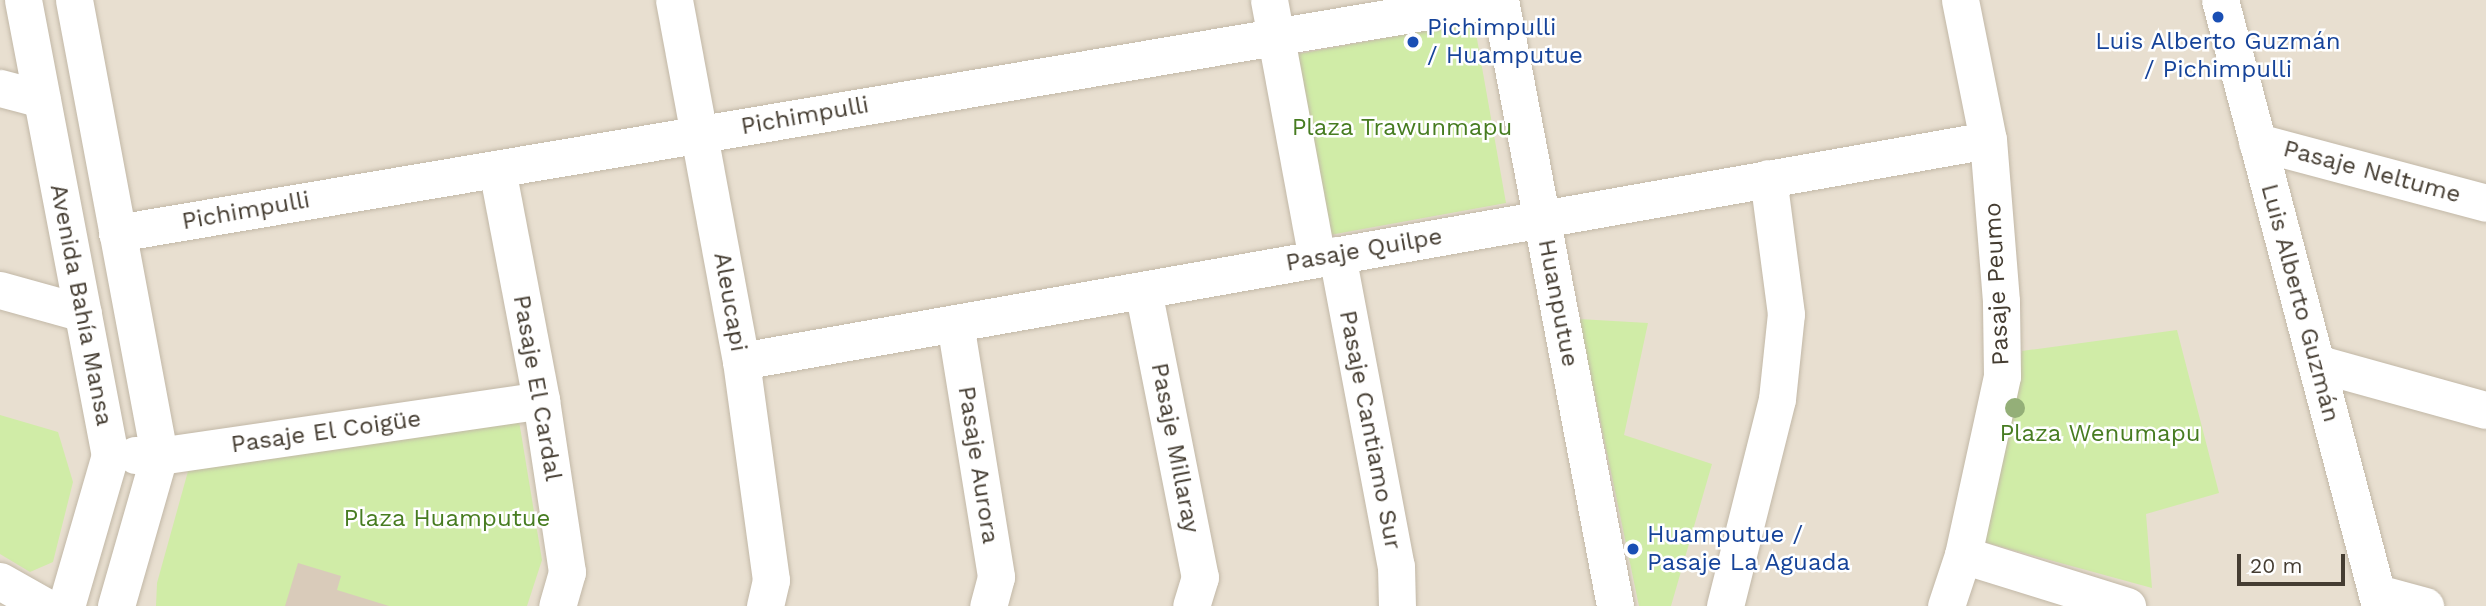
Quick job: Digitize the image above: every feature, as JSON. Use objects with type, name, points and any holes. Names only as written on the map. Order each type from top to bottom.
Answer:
[{"type":"street","name":"Avenida Bahía Mansa","points":[[23,0],[110,455],[66,606]]},
{"type":"street","name":"Avenida Bahía Mansa","points":[[76,0],[159,456],[116,606]]},
{"type":"street","name":"Aleucapi","points":[[674,0],[741,361],[771,580],[765,606]]},
{"type":"street","name":"Pasaje Cantiamo Sur","points":[[1269,0],[1396,566],[1397,606]]},
{"type":"street","name":"Pichimpulli","points":[[117,233],[1493,0]]},
{"type":"street","name":"Huanputue","points":[[1500,0],[1611,600]]},
{"type":"street","name":"Pasaje Peumo","points":[[1947,606],[1963,555],[2002,376],[2001,301],[1987,139],[1960,0]]},
{"type":"street","name":"Luis Alberto Guzmán","points":[[2220,0],[2379,599]]},
{"type":"street","points":[[0,88],[42,99]]},
{"type":"street","name":"Pasaje Quilpe","points":[[741,361],[1987,139]]},
{"type":"street","name":"Pasaje Neltume","points":[[2257,142],[2486,203]]},
{"type":"street","name":"Pasaje El Cardal","points":[[497,169],[541,400],[567,572],[556,606]]},
{"type":"street","points":[[1725,606],[1777,399],[1786,314],[1768,178]]},
{"type":"street","points":[[0,290],[83,313]]},
{"type":"street","name":"Pasaje Millaray","points":[[1143,290],[1200,577],[1191,606]]},
{"type":"street","name":"Pasaje Aurora","points":[[955,323],[996,577],[988,606]]},
{"type":"street","points":[[2316,363],[2486,410]]},
{"type":"street","name":"Pasaje El Coigüe","points":[[110,455],[159,456],[541,400]]},
{"type":"street","points":[[1963,555],[2127,606]]},
{"type":"street","points":[[0,581],[44,606]]},
{"type":"street","points":[[2379,599],[2425,606]]},
{"type":"shaded area","points":[[0,0],[2486,0],[2486,606],[0,606]]},
{"type":"green space","name":"Plaza Trawunmapu","points":[[1474,22],[1506,203],[1330,235],[1298,54]]},
{"type":"green space","points":[[1579,319],[1648,323],[1624,435],[1712,464],[1671,606],[1639,606]]},
{"type":"green space","name":"Plaza Wenumapu","points":[[2177,330],[2219,493],[2146,514],[2152,588],[1984,542],[2022,351]]},
{"type":"green space","points":[[0,415],[58,432],[73,482],[53,562],[30,572],[0,554]]},
{"type":"green space","name":"Plaza Huamputue","points":[[519,421],[542,560],[527,606],[156,606],[157,583],[190,464]]},
{"type":"building","points":[[298,563],[341,576],[337,590],[389,606],[285,606]]},
{"type":"place","name":"Luis Alberto Guzmán / Pichimpulli","points":[[2218,17]]},
{"type":"place","name":"Pichimpulli / Huamputue","points":[[1413,42]]},
{"type":"place","name":"Huamputue / Pasaje La Aguada","points":[[1633,549]]}]
